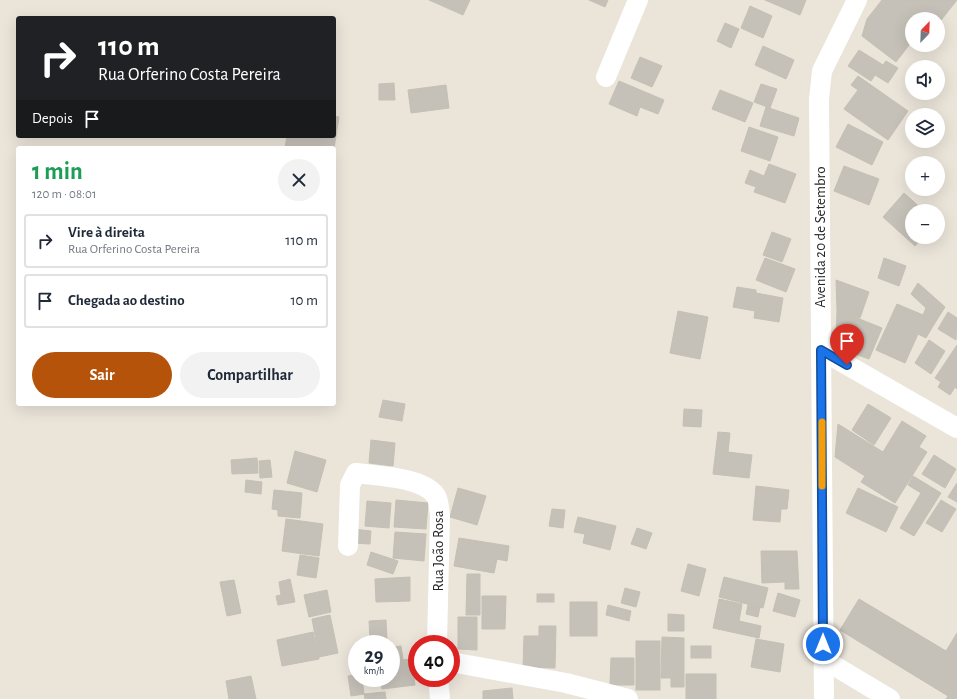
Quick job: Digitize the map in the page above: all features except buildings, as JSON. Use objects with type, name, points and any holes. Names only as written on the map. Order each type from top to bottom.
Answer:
[{"type":"street","points":[[606,77],[638,0]]},
{"type":"street","name":"Avenida 20 de Setembro","points":[[824,699],[819,99],[822,71],[857,0]]},
{"type":"street","points":[[821,350],[957,428]]},
{"type":"street","name":"Rua João Rosa","points":[[348,546],[350,485],[356,473],[410,481],[427,487],[436,497],[440,515],[437,635]]},
{"type":"street","points":[[824,659],[890,699]]},
{"type":"street","points":[[460,664],[566,683],[628,699]]},
{"type":"street","points":[[439,687],[440,699]]},
{"type":"slow traffic","points":[[822,422],[822,486]]},
{"type":"route","points":[[823,644],[821,350],[847,365]]}]
